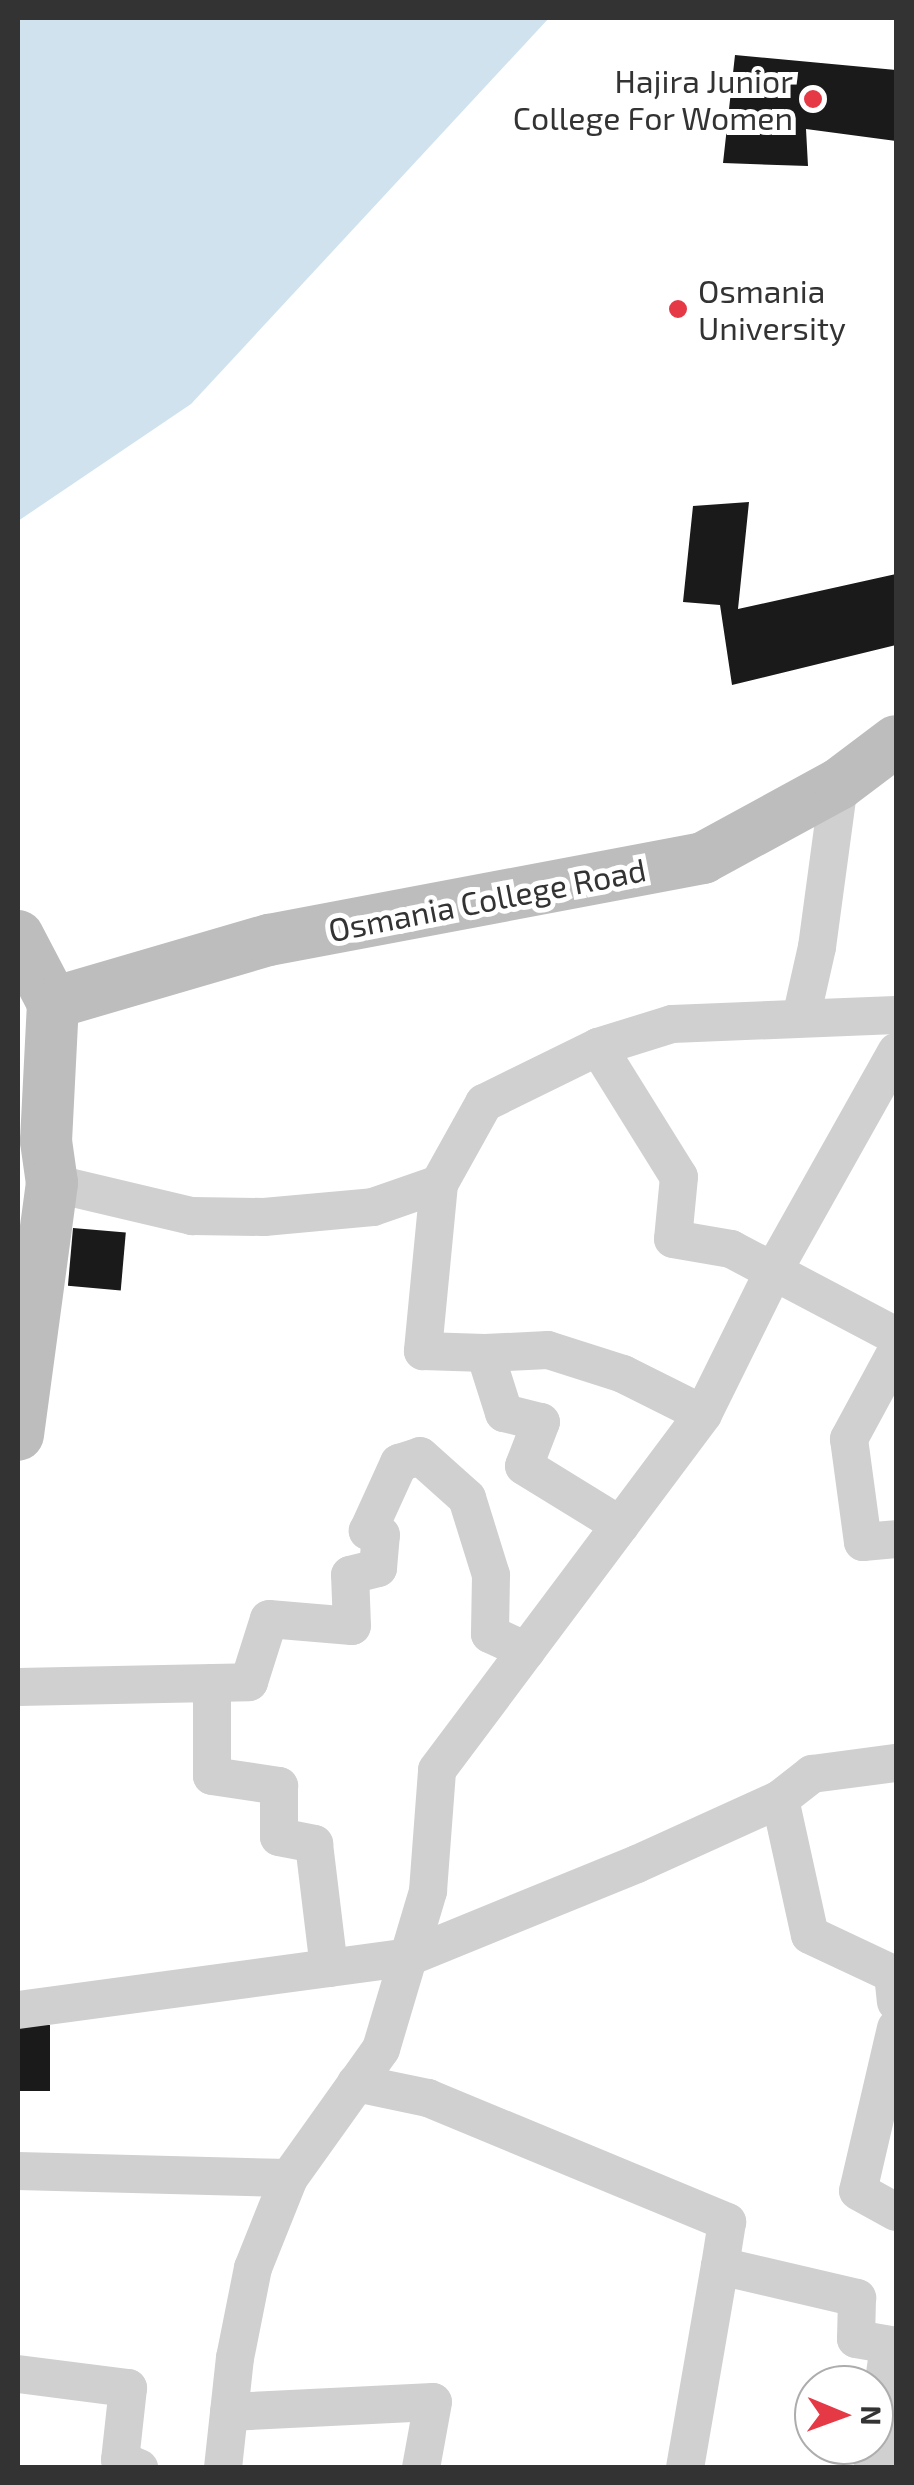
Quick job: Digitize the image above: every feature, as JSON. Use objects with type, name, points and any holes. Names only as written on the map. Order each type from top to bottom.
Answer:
[{"type":"street","name":"Osmania College Road","points":[[53,1003],[269,940],[704,858],[892,751]]},
{"type":"street","points":[[800,1018],[817,947],[839,784]]},
{"type":"street","points":[[18,936],[53,1003],[46,1141],[52,1183],[18,1418]]},
{"type":"street","points":[[703,1414],[623,1374],[548,1350],[485,1354],[423,1351],[439,1184],[484,1103],[598,1047],[672,1024],[896,1015]]},
{"type":"street","points":[[598,1047],[679,1177],[673,1238],[731,1249],[775,1268],[896,1336]]},
{"type":"street","points":[[223,2468],[253,2268],[289,2178],[381,2049],[428,1891],[437,1770],[703,1414],[775,1268],[896,1052]]},
{"type":"street","points":[[52,1183],[192,1216],[264,1217],[373,1207],[439,1184]]},
{"type":"street","points":[[896,1352],[850,1439],[863,1542],[896,1540]]},
{"type":"street","points":[[485,1354],[504,1413],[541,1422],[524,1466],[620,1525]]},
{"type":"street","points":[[18,1687],[249,1682],[269,1619],[352,1626],[350,1574],[378,1568],[381,1535],[368,1532],[399,1463],[420,1456],[468,1498],[491,1575],[490,1634],[526,1650]]},
{"type":"street","points":[[212,1683],[212,1776],[280,1786],[278,1837],[314,1844],[330,1968]]},
{"type":"street","points":[[18,2010],[408,1957],[638,1864],[780,1798],[812,1774],[896,1763]]},
{"type":"street","points":[[780,1798],[810,1935],[893,1974],[896,2002]]},
{"type":"street","points":[[896,2028],[858,2191],[896,2212]]},
{"type":"street","points":[[356,2083],[428,2098],[728,2222],[685,2468]]},
{"type":"street","points":[[18,2171],[289,2178]]},
{"type":"street","points":[[720,2266],[856,2298],[856,2339],[892,2345],[874,2461],[896,2462]]},
{"type":"street","points":[[18,2374],[128,2388],[120,2460],[139,2468]]},
{"type":"street","points":[[229,2412],[433,2402],[422,2468]]},
{"type":"water","points":[[18,18],[549,18],[191,404],[18,521]]},
{"type":"building","name":"Hajira Junior College For Women","points":[[735,55],[896,70],[896,141],[806,129],[808,166],[723,163]]},
{"type":"building","points":[[749,502],[738,609],[896,574],[896,645],[732,685],[720,605],[683,602],[693,506]]},
{"type":"building","points":[[73,1228],[126,1233],[121,1290],[68,1286]]},
{"type":"building","points":[[18,2025],[50,2025],[50,2091],[18,2091]]},
{"type":"place","name":"Hajira Junior College For Women","points":[[813,99]]},
{"type":"place","name":"Osmania University","points":[[678,309]]}]
